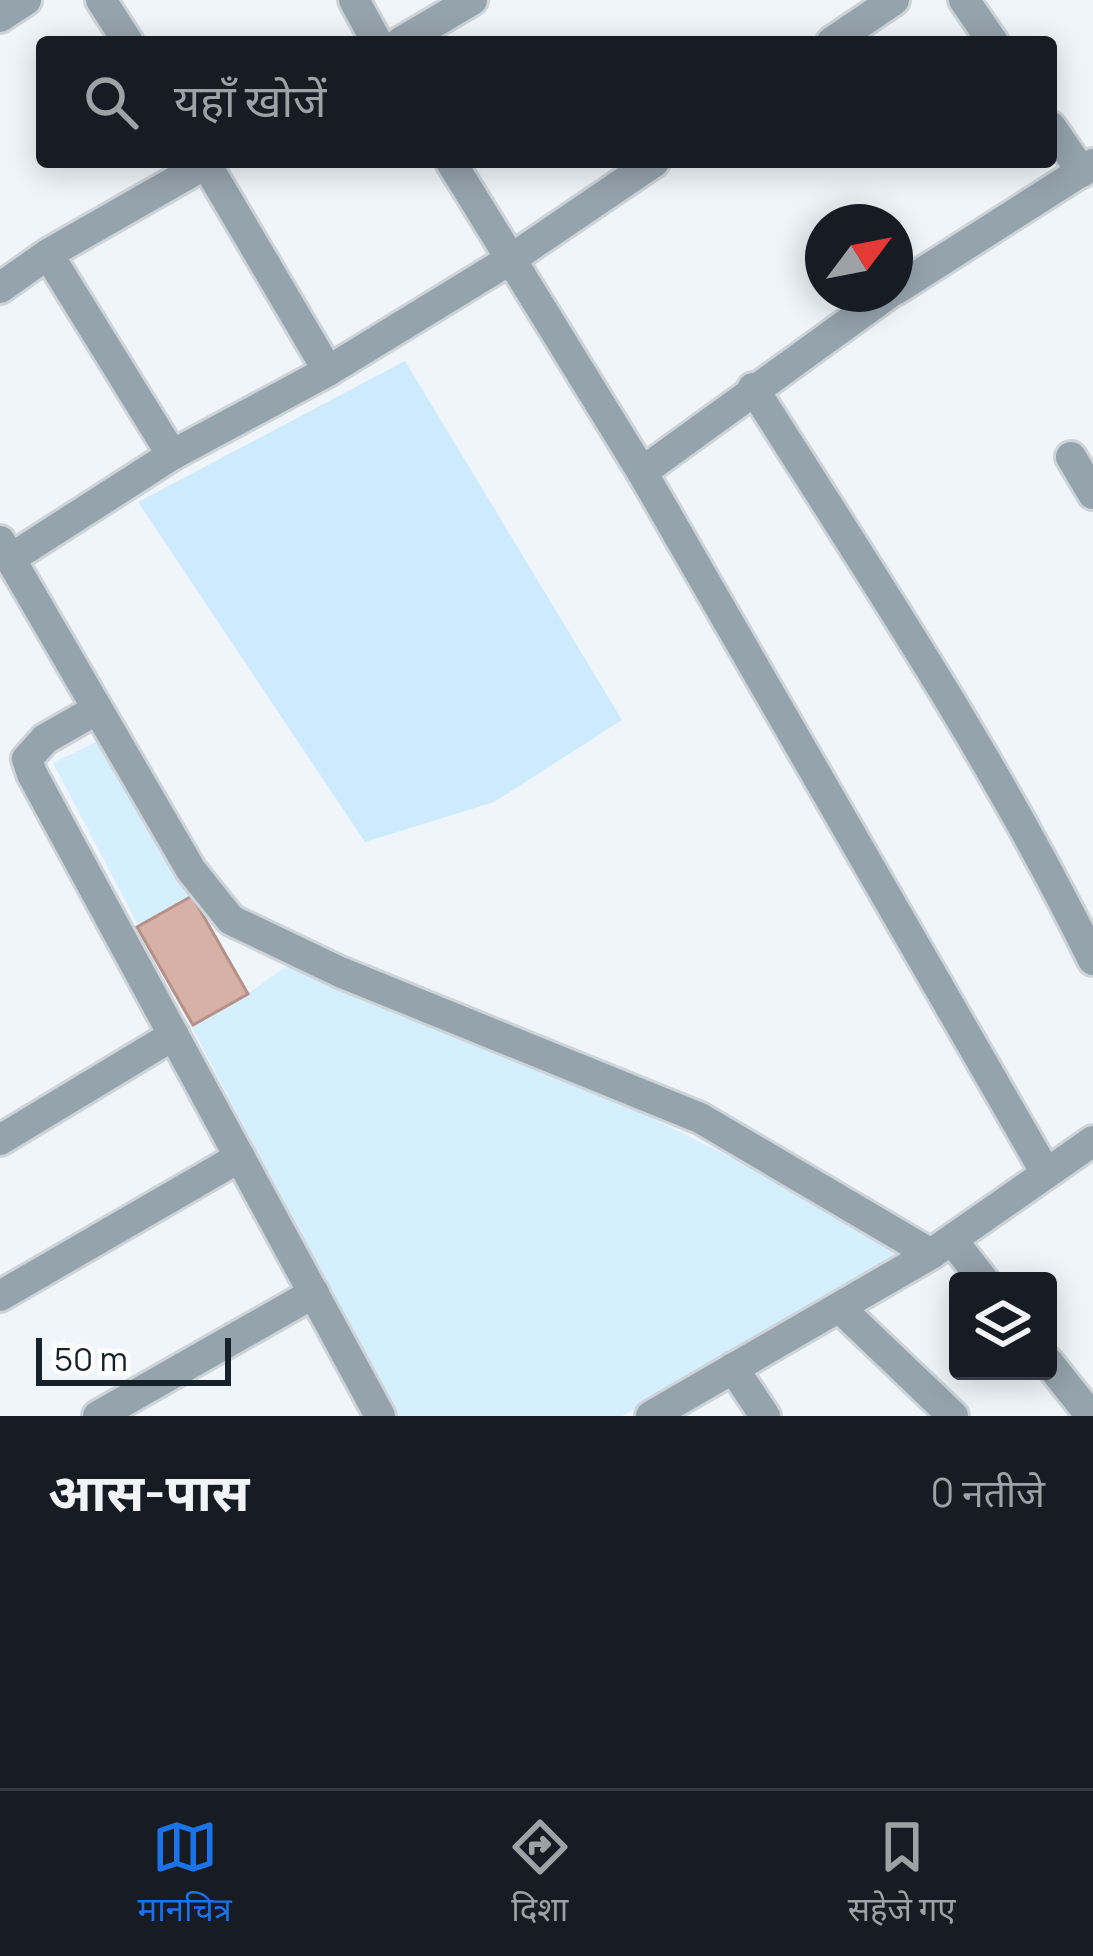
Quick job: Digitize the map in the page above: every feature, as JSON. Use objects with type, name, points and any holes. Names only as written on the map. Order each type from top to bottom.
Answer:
[{"type":"street","points":[[0,17],[26,0]]},
{"type":"street","points":[[101,0],[124,36]]},
{"type":"street","points":[[354,0],[374,36]]},
{"type":"street","points":[[411,36],[472,0]]},
{"type":"street","points":[[841,36],[894,0]]},
{"type":"street","points":[[964,0],[989,36]]},
{"type":"street","points":[[913,279],[1087,168],[1057,134]]},
{"type":"street","points":[[0,288],[48,254],[197,168]]},
{"type":"street","points":[[209,168],[328,371]]},
{"type":"street","points":[[455,168],[642,472],[1046,1173]]},
{"type":"street","points":[[645,168],[511,259],[328,371],[5,550],[191,870],[231,920],[340,972],[700,1118],[942,1247],[973,1272]]},
{"type":"street","points":[[48,254],[172,455]]},
{"type":"street","points":[[642,472],[863,312]]},
{"type":"street","points":[[753,388],[945,689],[1027,830],[1093,960]]},
{"type":"street","points":[[1071,457],[1093,494]]},
{"type":"street","points":[[95,710],[45,739],[27,759],[380,1416]]},
{"type":"street","points":[[0,1140],[174,1035]]},
{"type":"street","points":[[651,1416],[942,1247],[1093,1141]]},
{"type":"street","points":[[0,1296],[240,1157]]},
{"type":"street","points":[[98,1416],[314,1293]]},
{"type":"street","points":[[840,1308],[953,1416]]},
{"type":"street","points":[[733,1368],[765,1416]]},
{"type":"street","points":[[1057,1373],[1091,1416]]},
{"type":"shaded area","points":[[405,361],[622,720],[494,802],[365,842],[138,502]]},
{"type":"shaded area","points":[[104,738],[247,994],[293,962],[616,1100],[911,1247],[622,1416],[396,1416],[53,763]]},
{"type":"building","points":[[192,896],[248,994],[193,1025],[137,927]]}]
